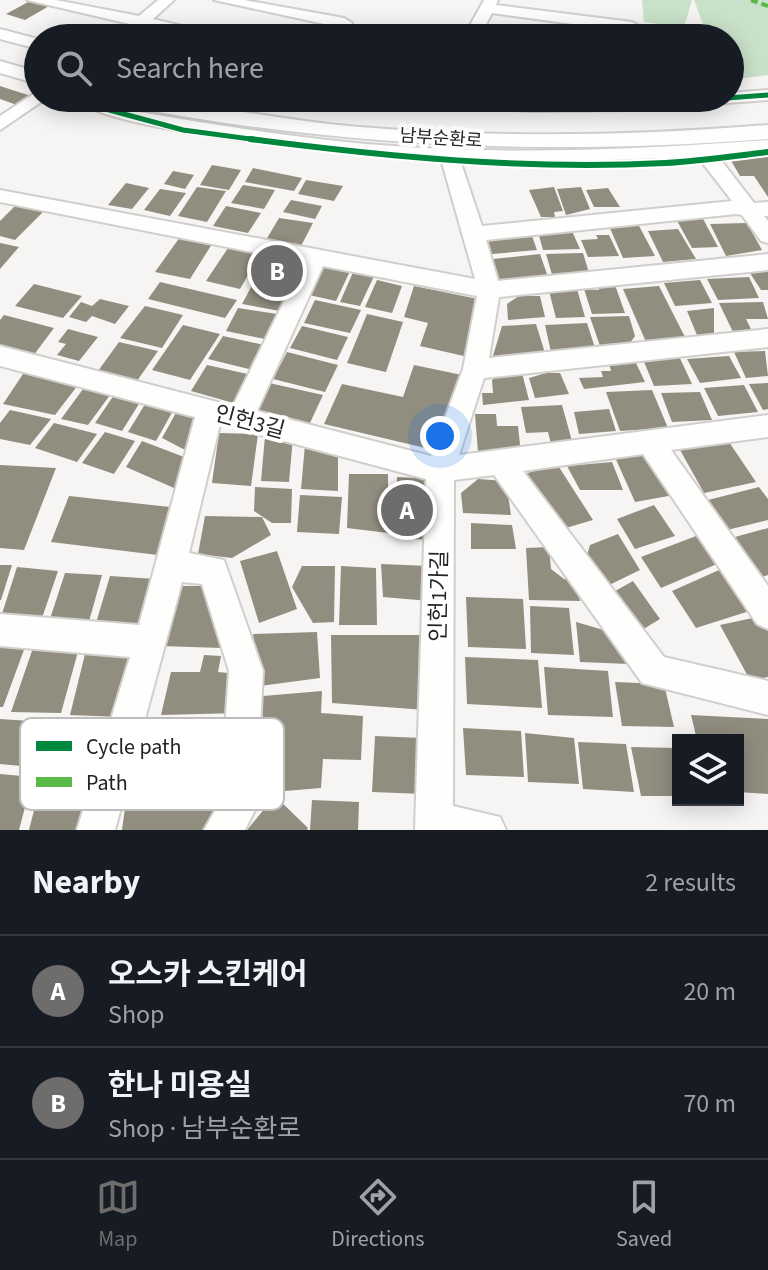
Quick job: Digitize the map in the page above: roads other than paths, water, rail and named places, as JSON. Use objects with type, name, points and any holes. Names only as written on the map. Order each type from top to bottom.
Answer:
[{"type":"main road","points":[[0,44],[24,52]]},
{"type":"main road","points":[[0,67],[24,74]]},
{"type":"main road","name":"남부순환로","points":[[210,112],[305,126],[479,141],[634,140],[768,132]]},
{"type":"main road","name":"남부순환로","points":[[357,112],[539,123],[625,123],[768,116]]},
{"type":"street","points":[[34,0],[152,24]]},
{"type":"street","points":[[140,24],[167,0]]},
{"type":"street","points":[[221,0],[343,24]]},
{"type":"street","points":[[481,24],[489,4],[613,24]]},
{"type":"street","points":[[0,34],[24,40]]},
{"type":"street","points":[[744,97],[768,95]]},
{"type":"street","points":[[0,125],[24,107]]},
{"type":"street","points":[[121,112],[246,134],[401,152],[616,155],[768,146]]},
{"type":"street","points":[[703,150],[758,209],[768,236]]},
{"type":"street","name":"남부순환로","points":[[449,154],[489,290]]},
{"type":"street","points":[[0,196],[489,290],[768,262]]},
{"type":"street","points":[[474,234],[736,207],[758,209]]},
{"type":"street","points":[[240,419],[317,255]]},
{"type":"street","name":"인헌1가길","points":[[434,826],[440,470],[475,369],[489,290]]},
{"type":"street","points":[[475,369],[768,338]]},
{"type":"street","name":"인헌3길","points":[[3,363],[210,410],[440,470],[768,426]]},
{"type":"street","points":[[129,718],[210,410]]},
{"type":"street","points":[[650,442],[768,613]]},
{"type":"street","points":[[502,464],[654,671],[768,698]]},
{"type":"street","points":[[171,566],[213,570],[246,671],[243,718]]},
{"type":"street","points":[[0,630],[151,642]]},
{"type":"street","points":[[96,830],[102,810]]},
{"type":"street","points":[[223,830],[237,810]]},
{"type":"street","points":[[434,826],[487,830]]},
{"type":"place","name":"한나 미용실","points":[[277,271]]},
{"type":"place","name":"오스카 스킨케어","points":[[407,510]]}]
